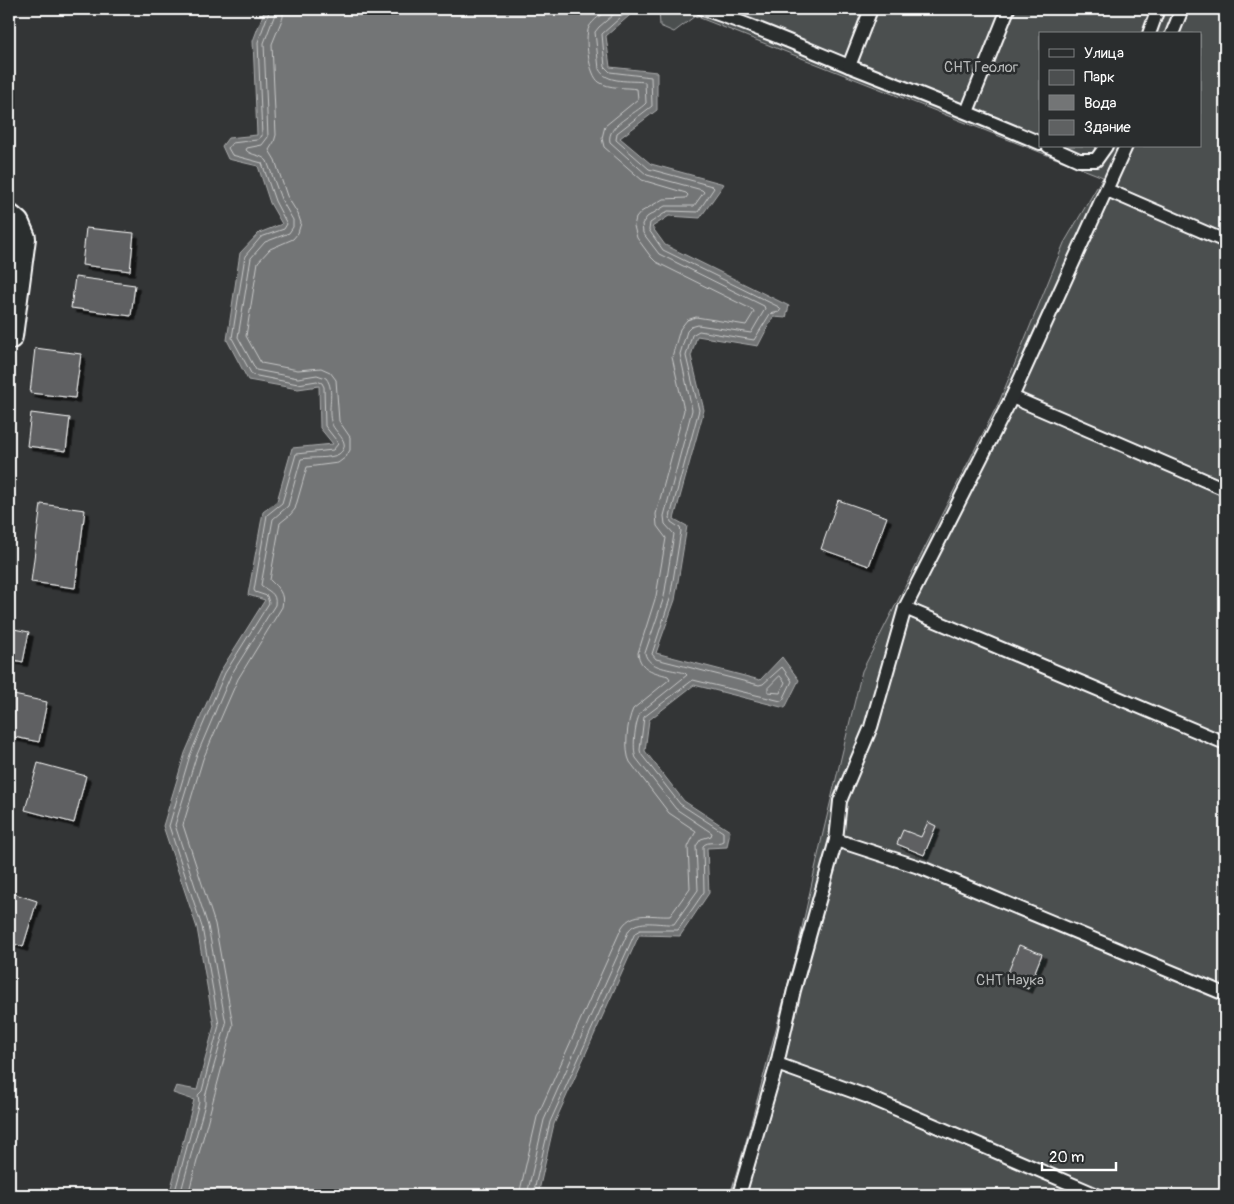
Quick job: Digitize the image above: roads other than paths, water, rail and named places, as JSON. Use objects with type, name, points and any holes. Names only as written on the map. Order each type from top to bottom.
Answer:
[{"type":"street","points":[[9,218],[16,224],[22,238],[9,336]]},
{"type":"lane","points":[[703,9],[738,14],[849,66],[968,112],[1039,143]]},
{"type":"lane","points":[[849,66],[871,9]]},
{"type":"lane","points":[[968,112],[1008,9]]},
{"type":"lane","points":[[1150,32],[1158,9]]},
{"type":"lane","points":[[1173,32],[1182,9]]},
{"type":"lane","points":[[1052,148],[1079,160],[1096,160],[1105,148]]},
{"type":"lane","points":[[739,1195],[777,1064],[794,990],[836,840],[840,801],[870,727],[905,608],[1012,396],[1125,148]]},
{"type":"lane","points":[[1107,190],[1225,241]]},
{"type":"lane","points":[[1012,396],[1225,489]]},
{"type":"lane","points":[[905,608],[1225,743]]},
{"type":"lane","points":[[836,840],[922,868],[1225,994]]},
{"type":"lane","points":[[777,1064],[866,1096],[1097,1195]]},
{"type":"water","points":[[265,9],[637,9],[606,36],[610,67],[657,72],[657,110],[620,138],[651,164],[724,184],[700,218],[669,216],[652,227],[665,245],[789,306],[786,318],[773,317],[758,346],[697,336],[691,356],[704,410],[674,519],[687,526],[675,600],[656,653],[760,680],[782,657],[799,680],[785,708],[694,685],[649,720],[645,751],[684,801],[730,831],[727,847],[707,848],[709,893],[680,936],[639,935],[554,1124],[538,1195],[169,1195],[194,1100],[173,1093],[176,1086],[197,1090],[214,1026],[197,928],[163,826],[185,753],[221,670],[265,600],[248,595],[263,512],[277,501],[292,448],[333,444],[320,428],[319,386],[298,389],[248,380],[227,340],[240,253],[259,233],[282,224],[270,203],[258,166],[228,159],[222,146],[228,138],[257,135],[253,41]]},
{"type":"park label","name":"СНТ Геолог","points":[[981,67]]},
{"type":"park label","name":"СНТ Наука","points":[[1010,980]]}]
